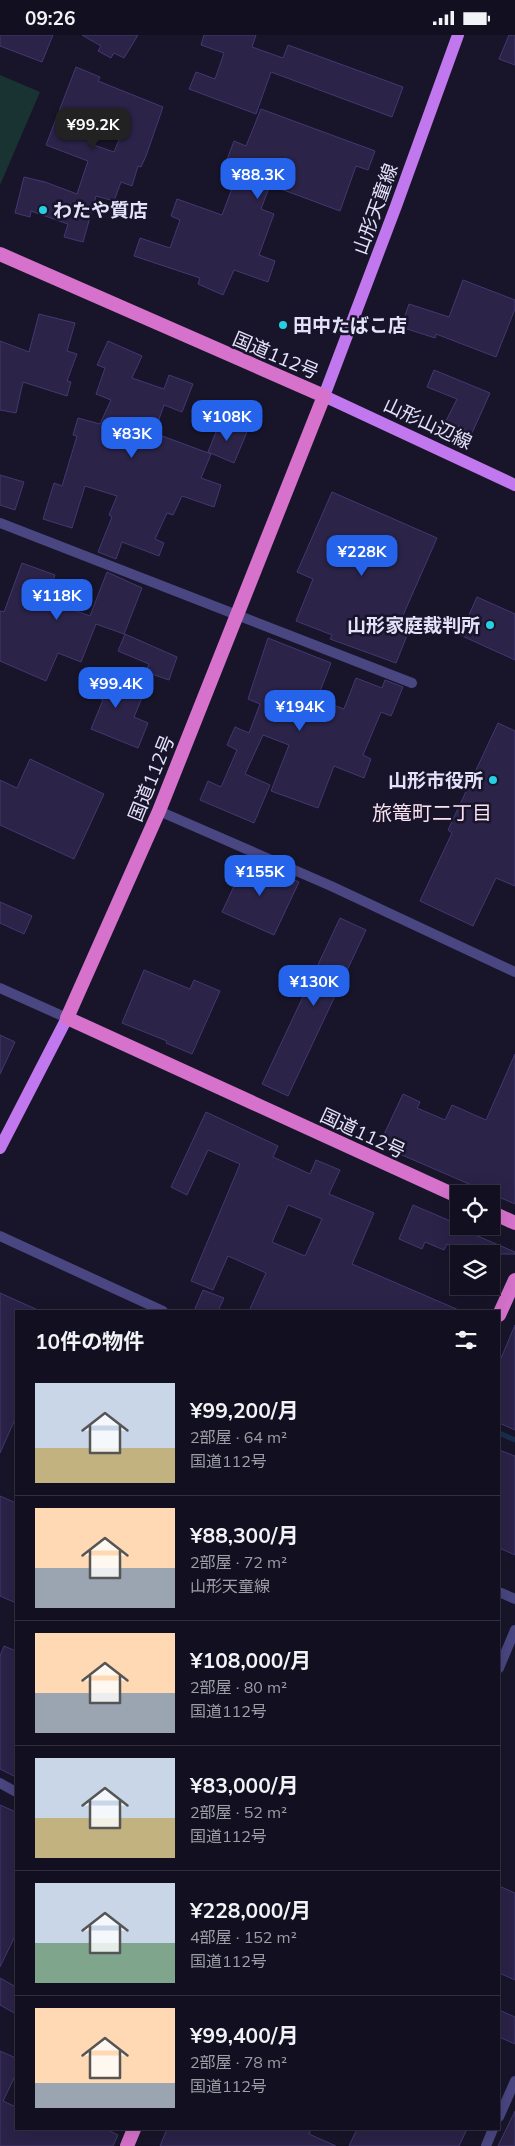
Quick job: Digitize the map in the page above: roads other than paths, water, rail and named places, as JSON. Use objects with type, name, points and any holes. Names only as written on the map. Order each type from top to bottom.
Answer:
[{"type":"highway","name":"国道112号","points":[[0,254],[324,396],[159,811],[67,1018],[450,1193]]},
{"type":"highway","points":[[500,1216],[515,1223]]},
{"type":"highway","points":[[500,1313],[515,1280]]},
{"type":"highway","points":[[127,2146],[134,2130]]},
{"type":"main road","name":"山形天童線","points":[[324,396],[393,215],[458,35]]},
{"type":"main road","name":"山形山辺線","points":[[324,396],[515,485]]},
{"type":"main road","points":[[0,1148],[67,1018]]},
{"type":"street","points":[[0,523],[412,683]]},
{"type":"street","points":[[159,811],[331,885],[515,973]]},
{"type":"street","points":[[0,988],[67,1018]]},
{"type":"street","points":[[0,1236],[161,1310]]},
{"type":"street","points":[[500,1592],[515,1599]]},
{"type":"street","points":[[500,1666],[515,1630]]},
{"type":"street","points":[[0,1783],[15,1790]]},
{"type":"street","points":[[500,2115],[515,2081]]},
{"type":"street","points":[[486,2146],[494,2130]]},
{"type":"waterway","points":[[500,1433],[515,1440]]},
{"type":"place","name":"わたや質店","points":[[43,210]]},
{"type":"place","name":"田中たばこ店","points":[[283,325]]},
{"type":"place","name":"山形家庭裁判所","points":[[490,625]]},
{"type":"place","name":"山形市役所","points":[[493,780]]},
{"type":"district","name":"旅篭町二丁目","points":[[432,812]]}]
